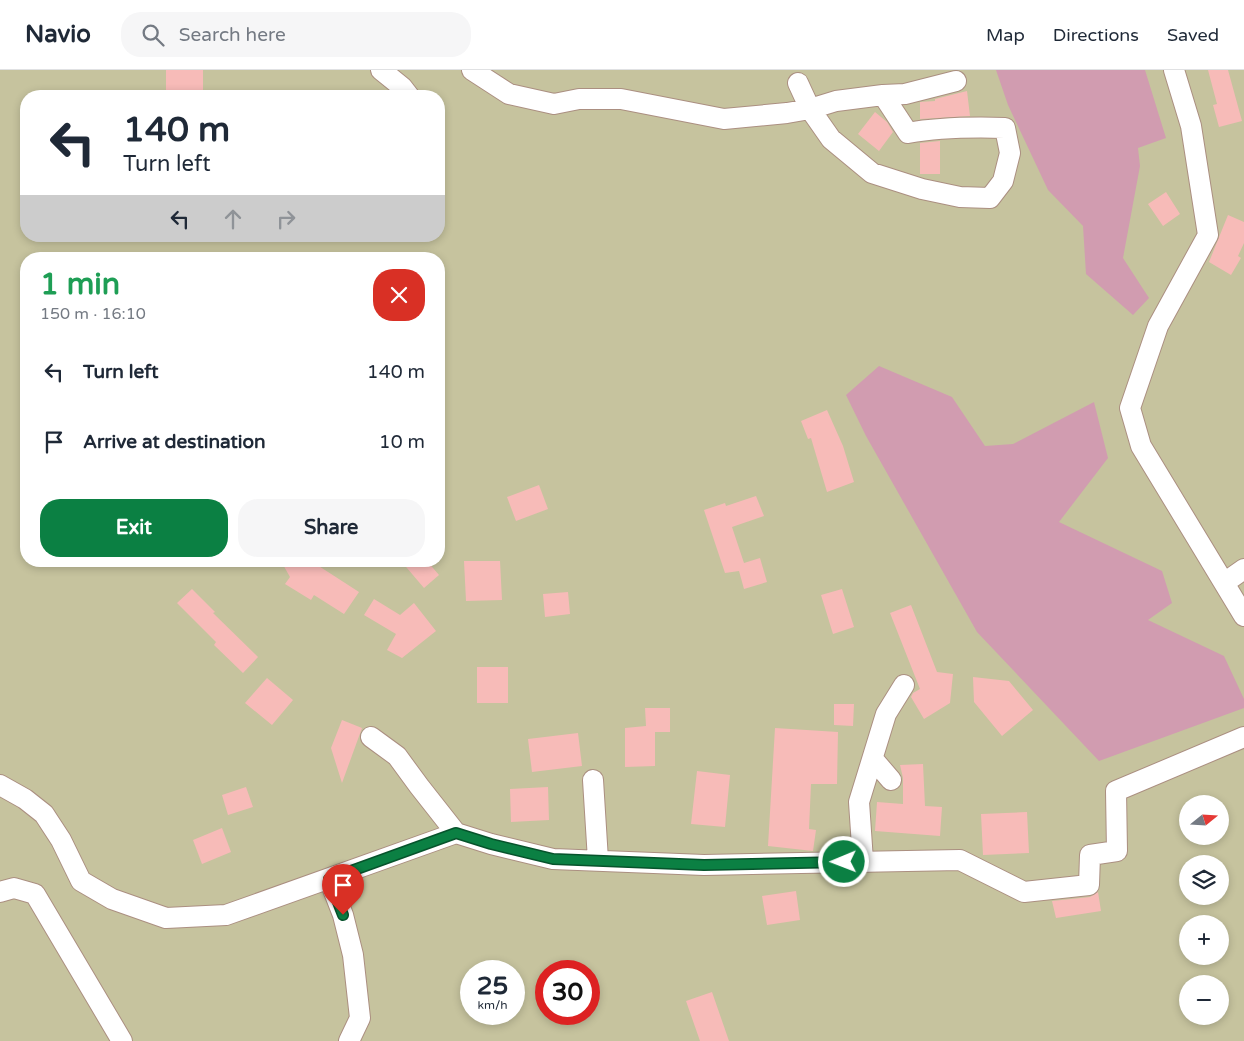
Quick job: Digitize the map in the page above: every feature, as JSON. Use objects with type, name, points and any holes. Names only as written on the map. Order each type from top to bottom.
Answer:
[{"type":"street","points":[[381,70],[404,90]]},
{"type":"street","points":[[472,70],[509,94],[554,104],[579,99],[621,99],[724,119],[810,109],[836,101],[905,94],[956,81]]},
{"type":"street","points":[[1174,70],[1191,126],[1208,235],[1158,326],[1130,408],[1141,446],[1244,616]]},
{"type":"street","points":[[798,83],[810,109],[831,139],[872,173],[922,189],[960,197],[990,198],[1003,181],[1010,153],[1005,128],[933,128],[908,133],[883,95]]},
{"type":"street","points":[[1224,583],[1244,569]]},
{"type":"street","points":[[863,861],[859,802],[886,714],[904,685]]},
{"type":"street","points":[[370,737],[398,756],[456,833],[491,844],[553,859],[704,865],[960,860],[1024,892],[1089,885],[1090,855],[1118,851],[1116,791],[1244,737]]},
{"type":"street","points":[[873,759],[891,780]]},
{"type":"street","points":[[593,780],[598,860]]},
{"type":"street","points":[[0,785],[25,799],[44,814],[61,840],[81,881],[112,899],[166,918],[226,915],[456,833]]},
{"type":"street","points":[[329,879],[343,915],[353,955],[360,1018],[350,1041]]},
{"type":"street","points":[[0,892],[14,888],[35,894],[122,1041]]},
{"type":"shaded area","points":[[0,70],[1244,70],[1244,1041],[0,1041]]},
{"type":"shaded area","points":[[996,70],[1145,70],[1166,138],[1138,148],[1140,166],[1123,258],[1149,298],[1133,315],[1086,274],[1083,226],[1048,190],[1008,105]]},
{"type":"shaded area","points":[[879,366],[952,397],[985,446],[1013,444],[1094,402],[1108,458],[1059,522],[1162,571],[1172,603],[1148,620],[1224,656],[1244,699],[1244,708],[1099,761],[977,632],[866,436],[846,395]]},
{"type":"building","points":[[166,70],[203,70],[203,90],[166,90]]},
{"type":"building","points":[[1208,70],[1228,70],[1242,121],[1219,127],[1213,105],[1217,104]]},
{"type":"building","points":[[967,91],[970,116],[920,119],[920,102],[935,101],[935,99]]},
{"type":"building","points":[[875,112],[887,122],[893,132],[879,151],[858,134]]},
{"type":"building","points":[[940,141],[940,174],[920,174],[920,143]]},
{"type":"building","points":[[1166,192],[1180,214],[1163,226],[1148,204]]},
{"type":"building","points":[[1228,215],[1244,222],[1244,243],[1238,256],[1241,258],[1231,275],[1209,262]]},
{"type":"building","points":[[827,410],[843,446],[854,482],[827,492],[811,438],[808,439],[801,421]]},
{"type":"building","points":[[539,485],[548,509],[516,521],[507,497]]},
{"type":"building","points":[[756,496],[764,516],[732,527],[744,563],[760,558],[767,582],[744,589],[739,571],[725,573],[704,510],[725,503],[726,506]]},
{"type":"building","points":[[464,561],[500,561],[502,600],[466,601]]},
{"type":"building","points":[[284,567],[320,567],[359,592],[344,614],[314,595],[311,600],[285,584],[290,577]]},
{"type":"building","points":[[406,567],[432,567],[439,575],[424,588]]},
{"type":"building","points":[[192,589],[215,612],[213,613],[258,657],[243,673],[214,645],[216,642],[177,603]]},
{"type":"building","points":[[842,589],[854,627],[833,634],[821,595]]},
{"type":"building","points":[[568,592],[570,614],[545,617],[543,594]]},
{"type":"building","points":[[374,599],[400,615],[414,603],[436,631],[402,658],[387,650],[396,634],[364,615]]},
{"type":"building","points":[[911,605],[937,672],[953,674],[950,703],[924,719],[911,697],[913,693],[920,689],[890,613]]},
{"type":"building","points":[[477,667],[508,667],[508,703],[477,703]]},
{"type":"building","points":[[973,677],[1009,681],[1033,710],[1002,736],[974,702]]},
{"type":"building","points":[[267,678],[293,700],[272,725],[245,703]]},
{"type":"building","points":[[834,704],[854,704],[853,726],[834,725]]},
{"type":"building","points":[[645,708],[670,708],[670,732],[655,732],[655,766],[625,767],[625,728],[646,726]]},
{"type":"building","points":[[342,720],[362,728],[342,783],[331,748]]},
{"type":"building","points":[[775,728],[838,732],[837,784],[811,784],[809,829],[816,830],[813,851],[768,846]]},
{"type":"building","points":[[578,733],[582,766],[532,772],[528,739]]},
{"type":"building","points":[[923,764],[925,806],[942,807],[940,836],[875,831],[877,802],[903,804],[903,778],[900,765]]},
{"type":"building","points":[[697,771],[730,775],[725,827],[691,824]]},
{"type":"building","points":[[246,787],[253,807],[228,815],[222,795]]},
{"type":"building","points":[[548,787],[549,820],[511,822],[510,789]]},
{"type":"building","points":[[1027,812],[1029,853],[983,855],[981,814]]},
{"type":"building","points":[[222,828],[231,852],[202,864],[193,840]]},
{"type":"building","points":[[796,891],[800,920],[767,925],[762,896]]},
{"type":"building","points":[[1098,892],[1101,911],[1056,918],[1052,901],[1090,897]]},
{"type":"building","points":[[712,992],[729,1041],[700,1041],[686,1001]]},
{"type":"route","points":[[343,915],[329,879],[456,833],[491,844],[553,859],[704,865],[844,862]]}]
